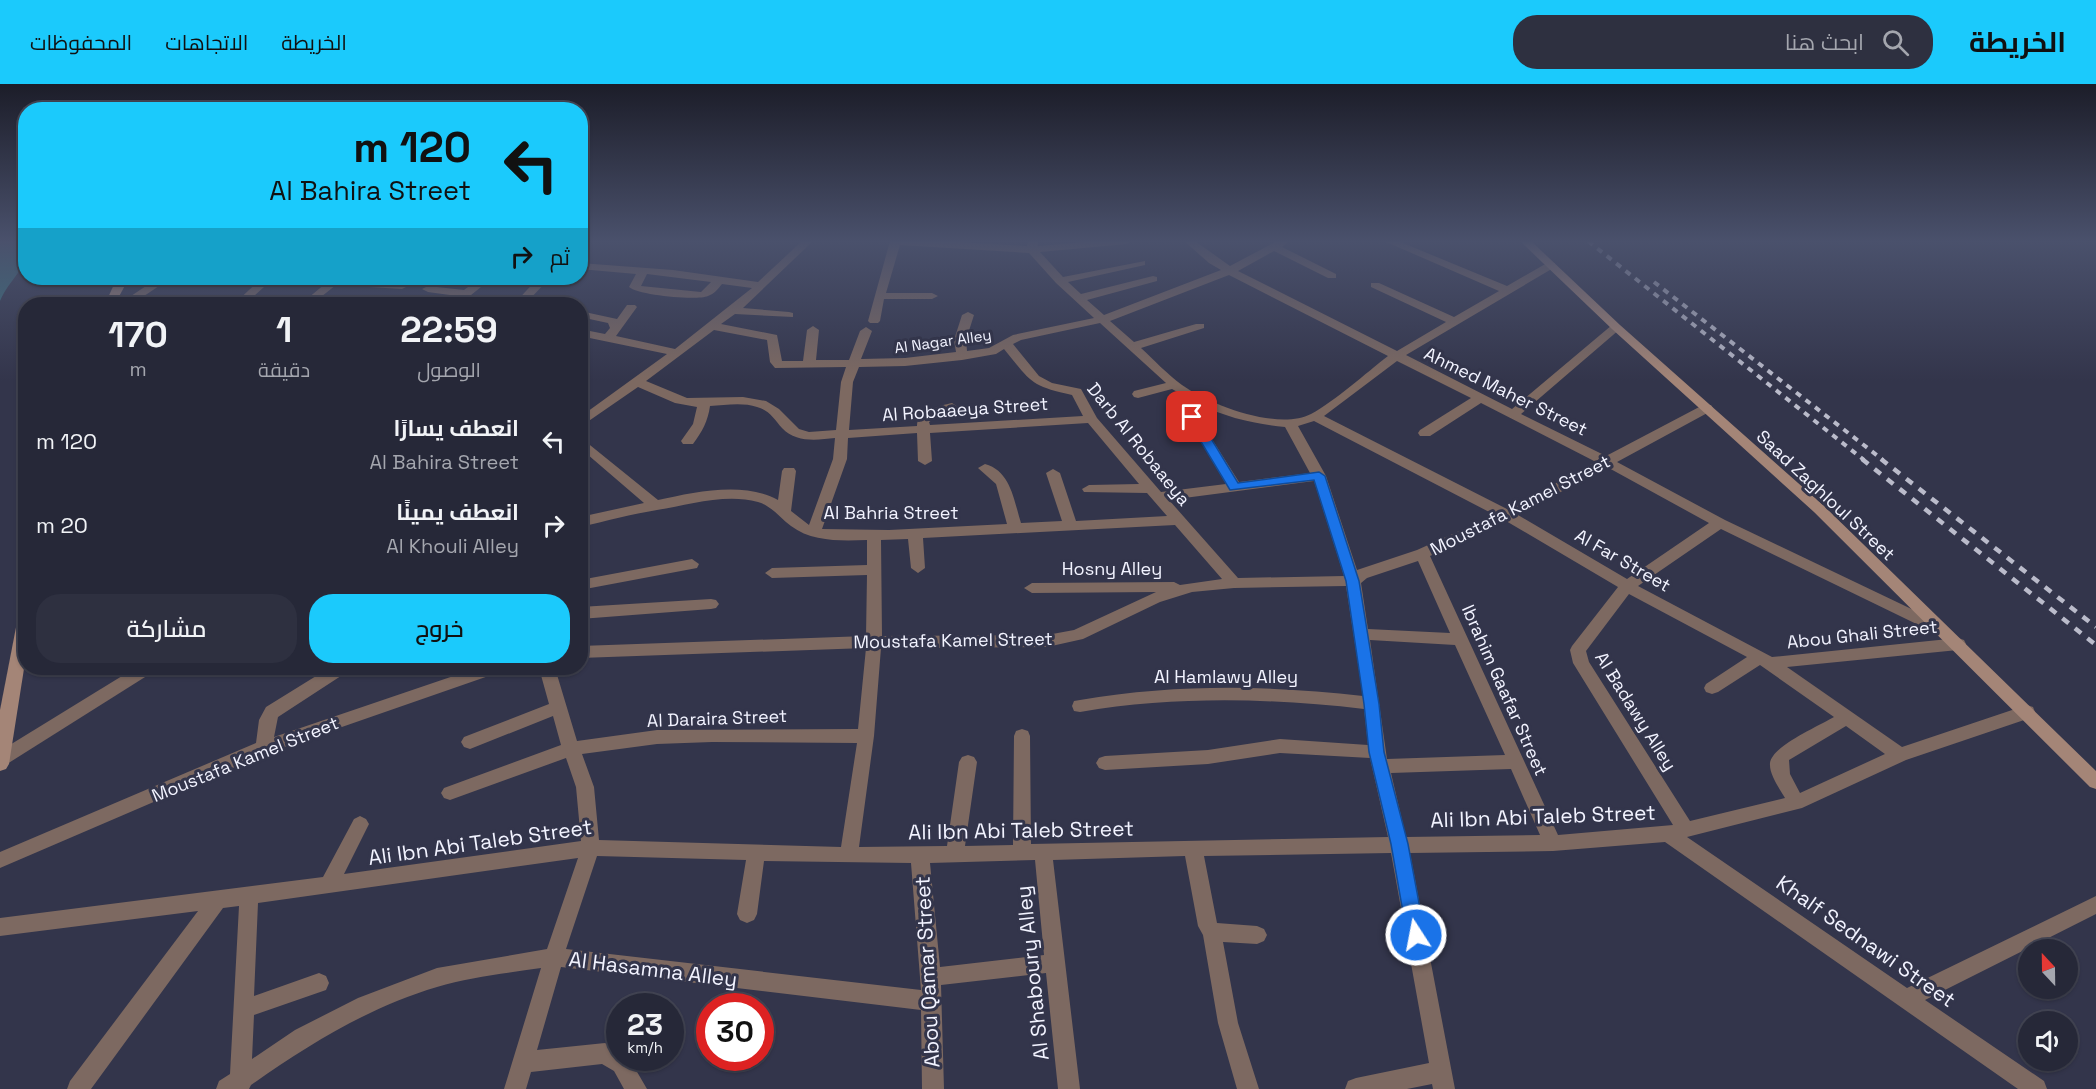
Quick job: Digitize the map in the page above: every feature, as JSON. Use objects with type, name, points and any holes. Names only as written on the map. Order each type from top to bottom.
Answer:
[{"type":"main road","name":"Saad Zaghloul Street","points":[[1575,288],[1818,510],[1958,644],[2096,782]]},
{"type":"main road","points":[[0,762],[19,675]]},
{"type":"street","points":[[136,297],[150,288]]},
{"type":"street","points":[[462,297],[474,288]]},
{"type":"street","points":[[638,288],[701,295],[708,293],[712,288]]},
{"type":"street","points":[[588,417],[678,353],[758,288]]},
{"type":"street","points":[[814,532],[840,459],[847,382],[870,326],[882,288]]},
{"type":"street","points":[[1068,288],[1174,385],[1196,399],[1222,411],[1263,421],[1290,424],[1315,417],[1396,356],[1514,288]]},
{"type":"street","points":[[1080,298],[1119,288]]},
{"type":"street","name":"Al Nagar Alley","points":[[710,326],[773,337],[776,362],[779,365],[905,362],[992,351],[1007,345],[1017,337],[1104,320],[1187,288]]},
{"type":"street","name":"Ahmed Maher Street","points":[[1263,288],[1607,462],[1720,523],[1942,630]]},
{"type":"street","points":[[1381,288],[1456,321]]},
{"type":"street","points":[[1502,288],[1509,291]]},
{"type":"street","points":[[428,289],[466,294]]},
{"type":"street","points":[[879,296],[932,296]]},
{"type":"street","points":[[612,333],[631,307]]},
{"type":"street","points":[[731,310],[789,315]]},
{"type":"street","points":[[588,315],[613,321],[612,333]]},
{"type":"street","points":[[962,356],[960,340],[968,315]]},
{"type":"street","points":[[1131,347],[1200,326]]},
{"type":"street","points":[[1512,415],[1616,327]]},
{"type":"street","points":[[809,365],[813,330]]},
{"type":"street","points":[[588,332],[612,333],[678,353]]},
{"type":"street","name":"Darb Al Robaaeya","points":[[1007,345],[1035,379],[1048,386],[1077,392],[1091,419],[1234,583]]},
{"type":"street","name":"Al Robaaeya Street","points":[[638,382],[675,399],[704,403],[756,403],[768,406],[795,433],[808,436],[842,436],[1091,419]]},
{"type":"street","points":[[1138,394],[1174,385]]},
{"type":"street","points":[[1425,433],[1479,398]]},
{"type":"street","points":[[1196,399],[1190,411],[1192,417],[1235,487]]},
{"type":"street","points":[[688,441],[698,428],[703,415],[704,403]]},
{"type":"street","points":[[925,461],[923,421],[928,415],[952,407]]},
{"type":"street","name":"Moustafa Kamel Street","points":[[588,652],[874,642],[1047,641],[1077,635],[1155,598],[1192,587],[1234,583],[1353,581],[1362,574],[1422,554],[1507,515],[1707,408]]},
{"type":"street","name":"Al Far Street","points":[[1315,417],[1507,515],[1628,586],[1765,660],[1900,755]]},
{"type":"street","points":[[1290,424],[1319,476],[1353,581],[1378,759],[1400,844],[1443,1080],[1356,1089]]},
{"type":"street","points":[[588,448],[656,506]]},
{"type":"street","points":[[985,468],[1002,482],[1015,529]]},
{"type":"street","points":[[784,510],[789,471]]},
{"type":"street","points":[[1053,473],[1071,526]]},
{"type":"street","points":[[1089,489],[1154,493],[1235,487],[1319,476]]},
{"type":"street","name":"Al Bahria Street","points":[[588,520],[692,499],[742,495],[767,500],[784,510],[795,523],[814,532],[874,535],[915,534],[1178,520]]},
{"type":"street","points":[[1628,586],[1720,523]]},
{"type":"street","points":[[915,534],[918,568]]},
{"type":"street","points":[[849,855],[866,736],[874,642],[874,535]]},
{"type":"street","name":"Ibrahim Gaafar Street","points":[[1422,554],[1553,843]]},
{"type":"street","points":[[588,584],[692,564]]},
{"type":"street","points":[[772,573],[874,570]]},
{"type":"street","name":"Al Badawy Alley","points":[[1628,586],[1578,650],[1578,657],[1677,832]]},
{"type":"street","name":"Hosny Alley","points":[[1032,588],[1192,587]]},
{"type":"street","points":[[588,612],[711,604]]},
{"type":"street","points":[[1361,634],[1460,639]]},
{"type":"street","name":"Abou Ghali Street","points":[[1765,660],[1958,644]]},
{"type":"street","points":[[1712,688],[1765,660]]},
{"type":"street","points":[[0,762],[136,675]]},
{"type":"street","points":[[264,747],[267,720],[272,712],[330,675]]},
{"type":"street","name":"Moustafa Kamel Street","points":[[0,860],[264,747],[467,675]]},
{"type":"street","points":[[515,1089],[554,957],[591,848],[585,787],[549,675]]},
{"type":"street","name":"Al Hamlawy Alley","points":[[1080,706],[1148,696],[1207,693],[1308,696],[1372,704]]},
{"type":"street","points":[[470,741],[559,707]]},
{"type":"street","name":"Ali Ibn Abi Taleb Street","points":[[0,927],[249,896],[591,848],[849,855],[956,855],[1043,851],[1553,843],[1677,832],[1797,803],[1900,755],[2027,712]]},
{"type":"street","points":[[1797,803],[1781,774],[1779,763],[1783,755],[1848,717]]},
{"type":"street","name":"Al Daraira Street","points":[[450,793],[571,749],[657,737],[763,734],[866,736]]},
{"type":"street","points":[[1022,736],[1022,852]]},
{"type":"street","points":[[1105,764],[1208,757],[1280,746],[1378,759],[1516,762]]},
{"type":"street","points":[[956,855],[968,762]]},
{"type":"street","points":[[329,885],[360,824]]},
{"type":"street","name":"Khalf Sednawi Street","points":[[1677,832],[2036,1089]]},
{"type":"street","points":[[1193,848],[1208,926],[1212,932],[1228,1023],[1248,1089]]},
{"type":"street","name":"Al Shaboury Alley","points":[[1043,851],[1069,1089]]},
{"type":"street","points":[[747,914],[756,853]]},
{"type":"street","name":"Abou Qamar Street","points":[[920,855],[931,977],[933,1089]]},
{"type":"street","points":[[236,1086],[244,1009],[249,896]]},
{"type":"street","points":[[78,1089],[218,900]]},
{"type":"street","points":[[1908,998],[2096,904]]},
{"type":"street","points":[[1212,932],[1257,935]]},
{"type":"street","name":"Al Hasamna Alley","points":[[236,1086],[302,1037],[365,1005],[437,977],[554,957],[932,1001]]},
{"type":"street","points":[[931,977],[1055,963]]},
{"type":"street","points":[[244,1009],[319,983]]},
{"type":"street","points":[[523,1062],[605,1053],[621,1064],[636,1089]]},
{"type":"shaded area","points":[[0,288],[8,288],[5,292],[0,301]]},
{"type":"railway","points":[[1647,288],[1864,460]]},
{"type":"railway","points":[[1662,288],[1883,460]]},
{"type":"railway","points":[[1862,459],[2096,645]]},
{"type":"railway","points":[[1881,459],[2096,627]]},
{"type":"route","points":[[1192,417],[1235,487],[1319,476],[1353,581],[1377,752],[1400,844],[1416,935]]}]
